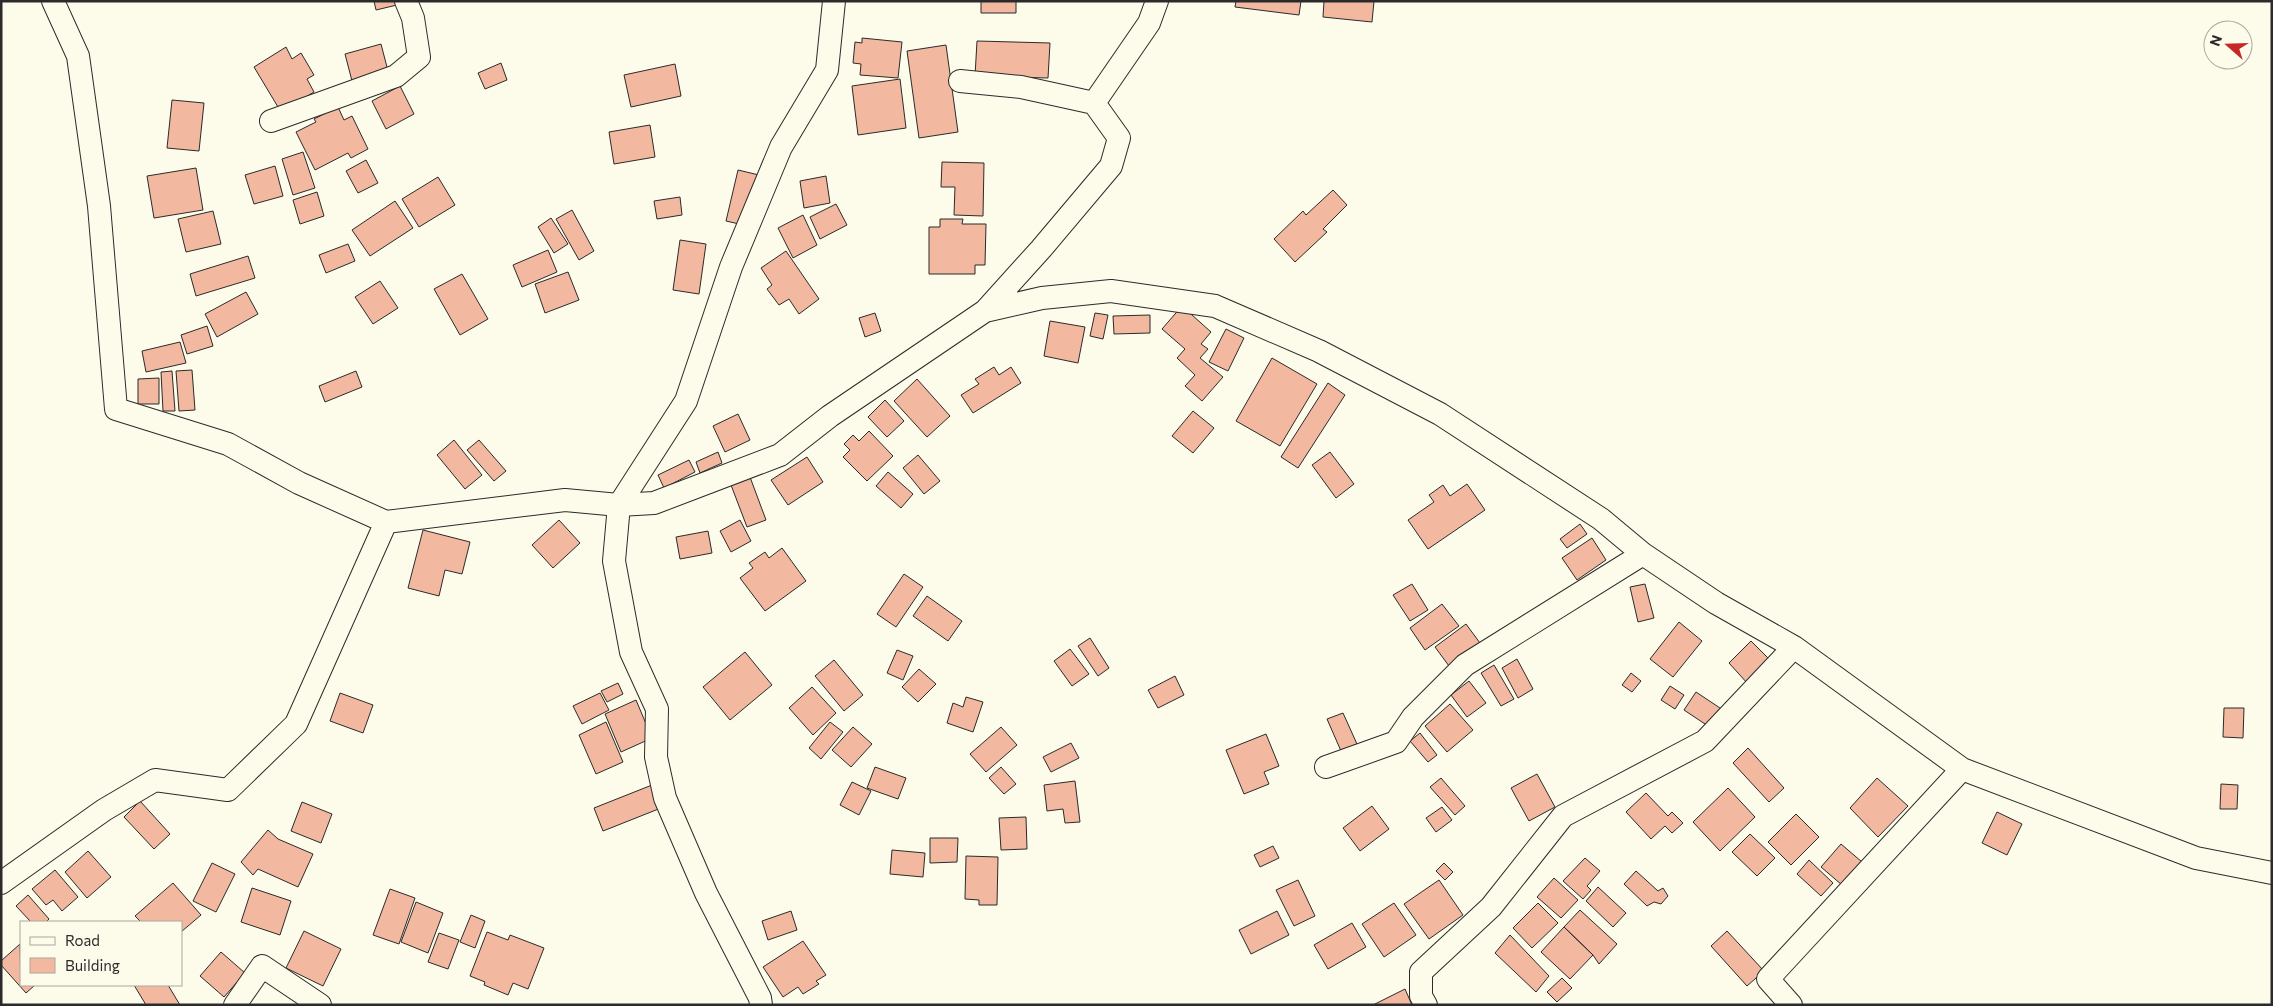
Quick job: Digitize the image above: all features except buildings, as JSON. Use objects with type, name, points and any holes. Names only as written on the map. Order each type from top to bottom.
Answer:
[{"type":"street","points":[[54,1],[78,56],[99,206],[116,409],[228,444],[299,483],[386,522],[565,500],[619,505],[654,503],[780,455],[830,416],[985,311],[1041,249],[1111,166],[1119,138],[1094,103],[1021,87],[960,81]]},
{"type":"street","points":[[271,121],[396,76],[419,57],[413,18],[406,1]]},
{"type":"street","points":[[761,1005],[760,998],[706,893],[664,798],[656,757],[657,709],[632,652],[614,561],[619,505],[686,401],[731,268],[781,147],[827,70],[834,1]]},
{"type":"street","points":[[1094,103],[1149,24],[1157,1]]},
{"type":"street","points":[[985,311],[1042,298],[1111,291],[1215,306],[1319,351],[1440,414],[1601,520],[1643,554],[1716,603],[1794,647],[1962,770],[2196,858],[2272,873]]},
{"type":"street","points":[[1,883],[104,810],[155,780],[228,790],[296,724],[386,522]]},
{"type":"street","points":[[1326,768],[1396,742],[1413,717],[1465,665],[1643,554]]},
{"type":"street","points":[[1426,1005],[1422,996],[1421,972],[1491,907],[1564,816],[1705,741],[1794,647]]},
{"type":"street","points":[[1790,1005],[1768,979],[1962,770]]},
{"type":"street","points":[[235,1005],[262,966],[320,1005]]}]
